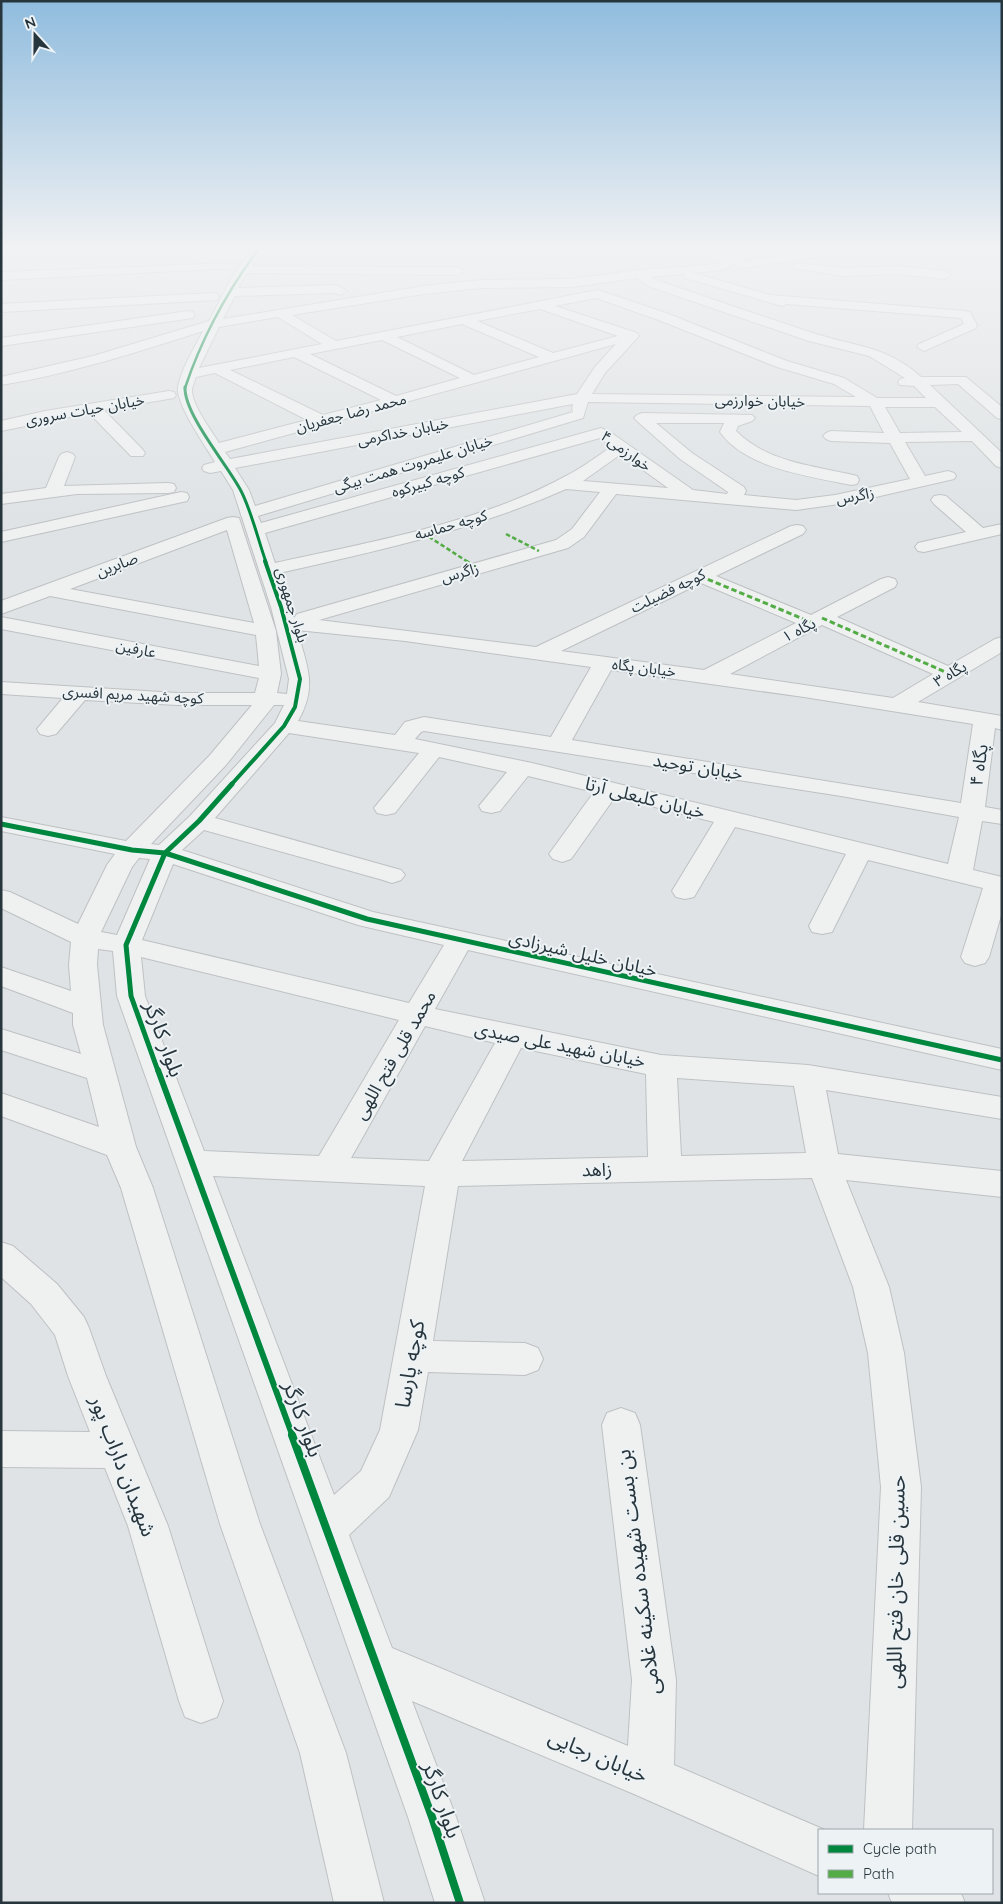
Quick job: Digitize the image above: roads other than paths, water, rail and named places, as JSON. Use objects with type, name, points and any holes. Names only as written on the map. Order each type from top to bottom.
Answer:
[{"type":"street","points":[[1,342],[14,340]]},
{"type":"street","points":[[72,340],[87,352],[104,372]]},
{"type":"street","points":[[1,381],[25,377],[87,352],[153,340]]},
{"type":"street","name":"بلوار جمهوری","points":[[199,340],[170,378],[170,395],[217,461]]},
{"type":"street","name":"بلوار جمهوری","points":[[126,945],[165,853],[199,821],[284,726],[295,707],[300,679],[268,570],[245,522],[222,490],[217,461],[186,397],[185,388],[189,374],[203,340]]},
{"type":"street","points":[[324,340],[335,346]]},
{"type":"street","points":[[189,374],[365,340]]},
{"type":"street","points":[[392,340],[472,379]]},
{"type":"street","points":[[510,340],[551,357]]},
{"type":"street","name":"محمد رضا جعفریان","points":[[217,461],[322,421],[617,340]]},
{"type":"street","points":[[578,415],[581,398],[607,362],[628,340]]},
{"type":"street","points":[[721,340],[782,364],[843,371],[874,353]]},
{"type":"street","points":[[821,340],[874,353],[916,370],[961,380],[1002,415]]},
{"type":"street","points":[[917,340],[924,347]]},
{"type":"street","points":[[894,384],[916,370],[924,347],[939,340]]},
{"type":"street","points":[[233,350],[255,362]]},
{"type":"street","points":[[298,354],[395,401]]},
{"type":"street","points":[[7,356],[25,377]]},
{"type":"street","points":[[217,369],[322,421]]},
{"type":"street","points":[[916,370],[939,403],[976,436],[1002,463]]},
{"type":"street","points":[[843,371],[852,389],[875,402],[920,482]]},
{"type":"street","points":[[852,389],[877,386]]},
{"type":"street","name":"خیابان حیات سروری","points":[[1,426],[170,395]]},
{"type":"street","name":"خیابان خوارزمی","points":[[581,398],[939,403]]},
{"type":"street","name":"خیابان خداکرمی","points":[[217,461],[581,398]]},
{"type":"street","points":[[774,401],[778,418]]},
{"type":"street","points":[[740,419],[731,423],[728,432],[739,444],[754,453],[804,469],[851,480],[815,402]]},
{"type":"street","points":[[92,408],[137,453]]},
{"type":"street","name":"خوارزمی۴","points":[[578,415],[690,496]]},
{"type":"street","name":"خیابان علیمروت همت بیگی","points":[[245,522],[578,415]]},
{"type":"street","points":[[731,500],[738,491],[686,456],[642,418],[761,418]]},
{"type":"street","name":"کوچه کبیرکوه","points":[[245,522],[602,433]]},
{"type":"street","points":[[831,436],[895,438],[976,436]]},
{"type":"street","name":"کوچه حماسه","points":[[268,570],[478,518],[566,484],[621,447]]},
{"type":"street","points":[[54,491],[67,457]]},
{"type":"street","name":"زاگرس","points":[[566,484],[796,505],[815,504],[892,490],[948,476]]},
{"type":"street","points":[[1,500],[54,491],[171,488],[181,497],[1,537]]},
{"type":"street","name":"زاگرس","points":[[285,623],[562,544],[578,534],[612,488]]},
{"type":"street","points":[[940,500],[979,534]]},
{"type":"street","name":"بلوار جمهوری","points":[[85,938],[120,865],[218,760],[263,706],[270,674],[266,631],[245,522]]},
{"type":"street","name":"صابرین","points":[[1,608],[245,522]]},
{"type":"street","points":[[924,547],[1002,529]]},
{"type":"street","name":"کوچه فضیلت","points":[[540,653],[797,530]]},
{"type":"street","points":[[700,576],[817,620],[950,674]]},
{"type":"street","name":"پگاه ۱","points":[[709,676],[888,584]]},
{"type":"street","points":[[48,590],[266,631]]},
{"type":"street","name":"عارفین","points":[[1,623],[270,674]]},
{"type":"street","name":"خیابان پگاه","points":[[285,623],[341,627],[709,676],[898,704],[993,721]]},
{"type":"street","name":"پگاه ۳","points":[[898,704],[1002,643]]},
{"type":"street","points":[[557,746],[604,663]]},
{"type":"street","name":"کوچه شهید مریم افسری","points":[[1,688],[177,699],[266,698],[296,701]]},
{"type":"street","points":[[48,729],[80,692]]},
{"type":"street","name":"پگاه ۴","points":[[959,874],[993,721]]},
{"type":"street","name":"خیابان توحید","points":[[401,742],[413,727],[424,724],[841,789],[1002,817]]},
{"type":"street","name":"خیابان کلبعلی آرتا","points":[[284,726],[401,742],[523,768],[999,885]]},
{"type":"street","points":[[386,808],[434,749]]},
{"type":"street","points":[[492,806],[523,768]]},
{"type":"street","points":[[562,854],[608,789]]},
{"type":"street","points":[[686,891],[728,818]]},
{"type":"street","points":[[199,821],[392,875]]},
{"type":"street","name":"خیابان خلیل شیرزادی","points":[[1,824],[132,850],[165,853],[367,919],[1002,1060]]},
{"type":"street","points":[[822,926],[860,851]]},
{"type":"street","points":[[975,957],[999,885]]},
{"type":"street","name":"خیابان شهید علی صیدی","points":[[1,898],[85,938],[126,945],[513,1036],[661,1066],[808,1076],[1002,1108]]},
{"type":"street","points":[[85,938],[83,965],[88,1025],[120,1147],[137,1188],[240,1524],[323,1753],[359,1903]]},
{"type":"street","name":"محمد قلی فتح اللهی","points":[[328,1169],[419,1015],[460,940]]},
{"type":"street","name":"بلوار کارگر","points":[[126,945],[131,996],[432,1817],[460,1903]]},
{"type":"street","points":[[1,976],[86,1006]]},
{"type":"street","name":"کوچه پارسا","points":[[326,1530],[375,1484],[399,1430],[446,1158],[513,1036]]},
{"type":"street","points":[[1,1039],[101,1072]]},
{"type":"street","points":[[661,1066],[665,1169]]},
{"type":"street","name":"حسین قلی خان فتح اللهی","points":[[808,1076],[824,1165],[871,1287],[886,1353],[901,1487],[888,1829]]},
{"type":"street","points":[[1,1104],[120,1147]]},
{"type":"street","name":"زاهد","points":[[191,1163],[443,1174],[824,1165],[1002,1184]]},
{"type":"street","name":"شهیدان داراب پور","points":[[1,1256],[44,1294],[71,1328],[87,1376],[148,1526],[201,1701]]},
{"type":"street","points":[[412,1356],[525,1359]]},
{"type":"street","name":"بن بست شهیده سکینه غلامی","points":[[621,1425],[654,1680],[650,1778]]},
{"type":"street","points":[[1,1449],[118,1450]]},
{"type":"street","name":"خیابان رجایی","points":[[375,1663],[650,1778],[818,1852]]},
{"type":"street","points":[[916,1894],[940,1903]]}]
